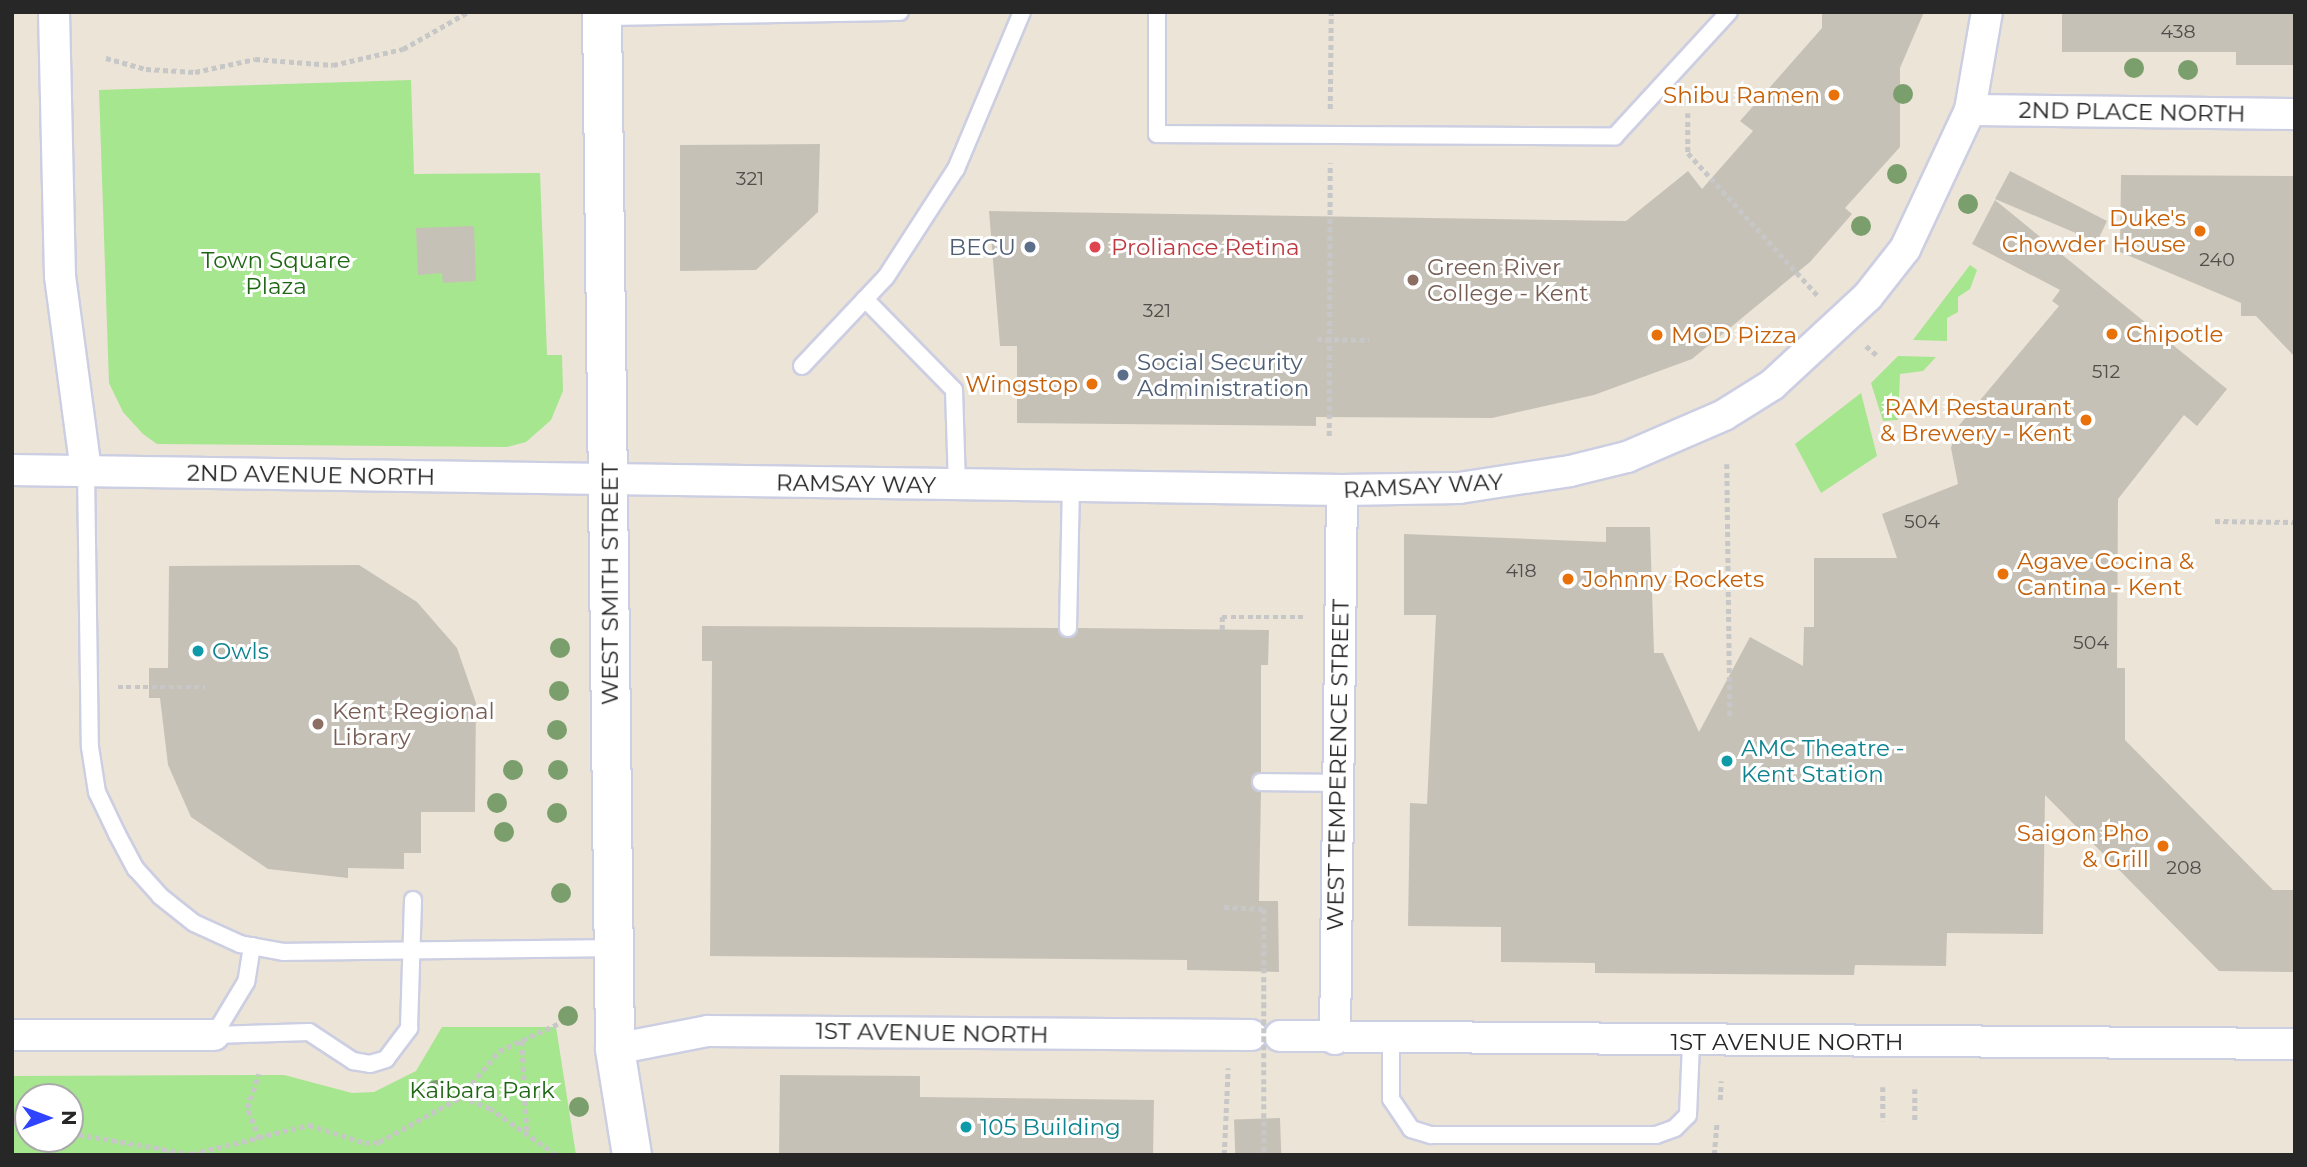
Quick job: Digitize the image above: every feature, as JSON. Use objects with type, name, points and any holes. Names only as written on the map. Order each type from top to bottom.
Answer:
[{"type":"main road","name":"WEST SMITH STREET","points":[[602,15],[610,481],[615,1049],[632,1155]]},
{"type":"street","points":[[54,12],[60,276],[86,470]]},
{"type":"street","name":"RAMSAY WAY","points":[[610,481],[1342,490],[1459,488],[1528,480],[1627,457],[1724,415],[1772,385],[1868,296],[1905,249],[1970,110],[1987,12]]},
{"type":"street","name":"2ND PLACE NORTH","points":[[1970,110],[2295,114]]},
{"type":"street","name":"2ND AVENUE NORTH","points":[[12,470],[610,481]]},
{"type":"street","name":"WEST TEMPERENCE STREET","points":[[1335,1039],[1342,490]]},
{"type":"street","name":"1ST AVENUE NORTH","points":[[615,1049],[708,1031],[1253,1036],[1391,1040],[2295,1044]]},
{"type":"street","points":[[12,1035],[214,1035]]},
{"type":"lane","points":[[602,15],[856,16],[900,12]]},
{"type":"lane","points":[[802,366],[865,299],[957,169],[1023,12]]},
{"type":"lane","points":[[1157,12],[1157,134],[1601,136],[1615,136],[1729,12]]},
{"type":"lane","points":[[865,299],[954,390],[957,485]]},
{"type":"lane","points":[[86,470],[86,687],[97,792],[136,869],[194,923],[252,946],[284,952],[613,948]]},
{"type":"lane","points":[[1068,628],[1071,487]]},
{"type":"lane","points":[[1261,782],[1338,782]]},
{"type":"lane","points":[[214,1035],[309,1032],[352,1061],[370,1065],[386,1059],[409,1028],[414,900]]},
{"type":"lane","points":[[214,1035],[246,982],[252,946]]},
{"type":"lane","points":[[1391,1040],[1391,1099],[1411,1129],[1431,1135],[1656,1135],[1675,1128],[1688,1115],[1691,1042]]},
{"type":"path","points":[[106,58],[146,69],[195,72],[256,59],[334,65],[403,49],[468,12]]},
{"type":"path","points":[[1330,114],[1331,12]]},
{"type":"path","points":[[1688,113],[1688,153],[1824,302]]},
{"type":"path","points":[[1329,436],[1330,159]]},
{"type":"path","points":[[1317,339],[1369,340]]},
{"type":"path","points":[[1860,341],[1878,357]]},
{"type":"path","points":[[1727,464],[1730,719]]},
{"type":"path","points":[[2215,522],[2295,522]]},
{"type":"path","points":[[1222,630],[1222,617],[1303,617]]},
{"type":"path","points":[[86,687],[205,687]]},
{"type":"path","points":[[1224,907],[1264,909],[1264,1155]]},
{"type":"path","points":[[84,1135],[192,1154],[309,1125],[349,1142],[379,1142],[461,1097],[499,1051],[564,1021]]},
{"type":"path","points":[[1224,1155],[1253,1036]]},
{"type":"path","points":[[522,1041],[527,1134]]},
{"type":"path","points":[[259,1074],[247,1108],[259,1139]]},
{"type":"path","points":[[1883,1087],[1883,1121]]},
{"type":"path","points":[[1915,1089],[1915,1122]]},
{"type":"path","points":[[461,1097],[527,1134],[556,1155]]},
{"type":"green space","name":"Town Square Plaza","points":[[411,80],[414,174],[540,173],[547,355],[562,355],[563,391],[551,420],[526,442],[507,447],[157,444],[143,434],[123,412],[109,383],[99,90]]},
{"type":"green space","points":[[1970,265],[1977,270],[1970,289],[1958,297],[1958,312],[1947,318],[1947,341],[1913,340]]},
{"type":"green space","points":[[1898,356],[1936,357],[1923,371],[1900,374],[1898,420],[1883,421],[1871,383]]},
{"type":"green space","points":[[1861,393],[1877,456],[1821,493],[1795,444]]},
{"type":"green space","name":"Kaibara Park","points":[[442,1027],[556,1027],[576,1155],[12,1155],[12,1076],[284,1075],[352,1093],[374,1092],[416,1071]]},
{"type":"building","points":[[1822,12],[1924,12],[1900,68],[1900,147],[1845,208],[1852,214],[1810,262],[1692,359],[1594,395],[1492,418],[1316,417],[1316,426],[1017,423],[1017,346],[1000,346],[989,211],[1626,221],[1688,171],[1702,189],[1753,131],[1740,121],[1822,28]]},
{"type":"building","points":[[2062,12],[2295,12],[2295,65],[2236,65],[2236,52],[2062,52]]},
{"type":"building","points":[[820,144],[818,212],[756,270],[680,271],[680,145]]},
{"type":"building","points":[[2010,171],[2107,221],[2097,242],[1995,199]]},
{"type":"building","points":[[2121,175],[2295,176],[2295,357],[2256,316],[2241,316],[2241,303],[2120,252]]},
{"type":"building","points":[[1995,200],[2227,389],[2197,426],[2184,415],[2118,499],[2117,668],[2125,668],[2125,740],[2273,890],[2295,890],[2295,972],[2219,971],[2045,795],[2043,934],[1947,933],[1946,966],[1855,965],[1854,975],[1595,973],[1595,963],[1501,962],[1501,927],[1408,926],[1410,803],[1427,804],[1436,615],[1404,615],[1404,534],[1606,542],[1606,527],[1650,527],[1654,653],[1663,653],[1699,732],[1750,637],[1803,666],[1804,627],[1814,627],[1814,558],[1897,558],[1882,514],[1958,484],[1951,448],[1956,429],[2059,306],[2052,301],[2060,290],[1972,244]]},
{"type":"building","points":[[474,226],[476,281],[443,283],[442,273],[418,275],[416,228]]},
{"type":"building","name":"Kent Regional Library","points":[[359,565],[417,602],[457,648],[476,703],[475,812],[421,812],[421,853],[404,853],[404,869],[348,868],[348,878],[268,869],[191,817],[168,765],[160,698],[149,698],[149,668],[168,668],[169,566]]},
{"type":"building","points":[[702,626],[1058,628],[1068,638],[1078,628],[1269,630],[1268,665],[1261,665],[1261,772],[1251,783],[1261,792],[1259,901],[1278,901],[1279,972],[1187,970],[1187,960],[710,956],[712,661],[702,661]]},
{"type":"building","name":"105 Building","points":[[780,1075],[920,1076],[920,1097],[1154,1100],[1153,1155],[779,1155]]},
{"type":"building","points":[[1280,1118],[1281,1155],[1235,1155],[1234,1120]]},
{"type":"place","name":"Shibu Ramen","points":[[1834,95]]},
{"type":"place","name":"Duke's Chowder House","points":[[2200,231]]},
{"type":"place","name":"BECU","points":[[1030,247]]},
{"type":"place","name":"Proliance Retina","points":[[1095,247]]},
{"type":"place","name":"Green River College - Kent","points":[[1413,280]]},
{"type":"place","name":"Chipotle","points":[[2112,334]]},
{"type":"place","name":"MOD Pizza","points":[[1657,335]]},
{"type":"place","name":"Social Security Administration","points":[[1123,375]]},
{"type":"place","name":"Wingstop","points":[[1092,384]]},
{"type":"place","name":"RAM Restaurant & Brewery - Kent","points":[[2086,420]]},
{"type":"place","name":"Agave Cocina & Cantina - Kent","points":[[2003,574]]},
{"type":"place","name":"Johnny Rockets","points":[[1568,579]]},
{"type":"place","name":"Owls","points":[[198,651]]},
{"type":"place","name":"Kent Regional Library","points":[[318,724]]},
{"type":"place","name":"AMC Theatre - Kent Station","points":[[1727,761]]},
{"type":"place","name":"Saigon Pho & Grill","points":[[2163,846]]},
{"type":"place","name":"105 Building","points":[[966,1127]]}]
